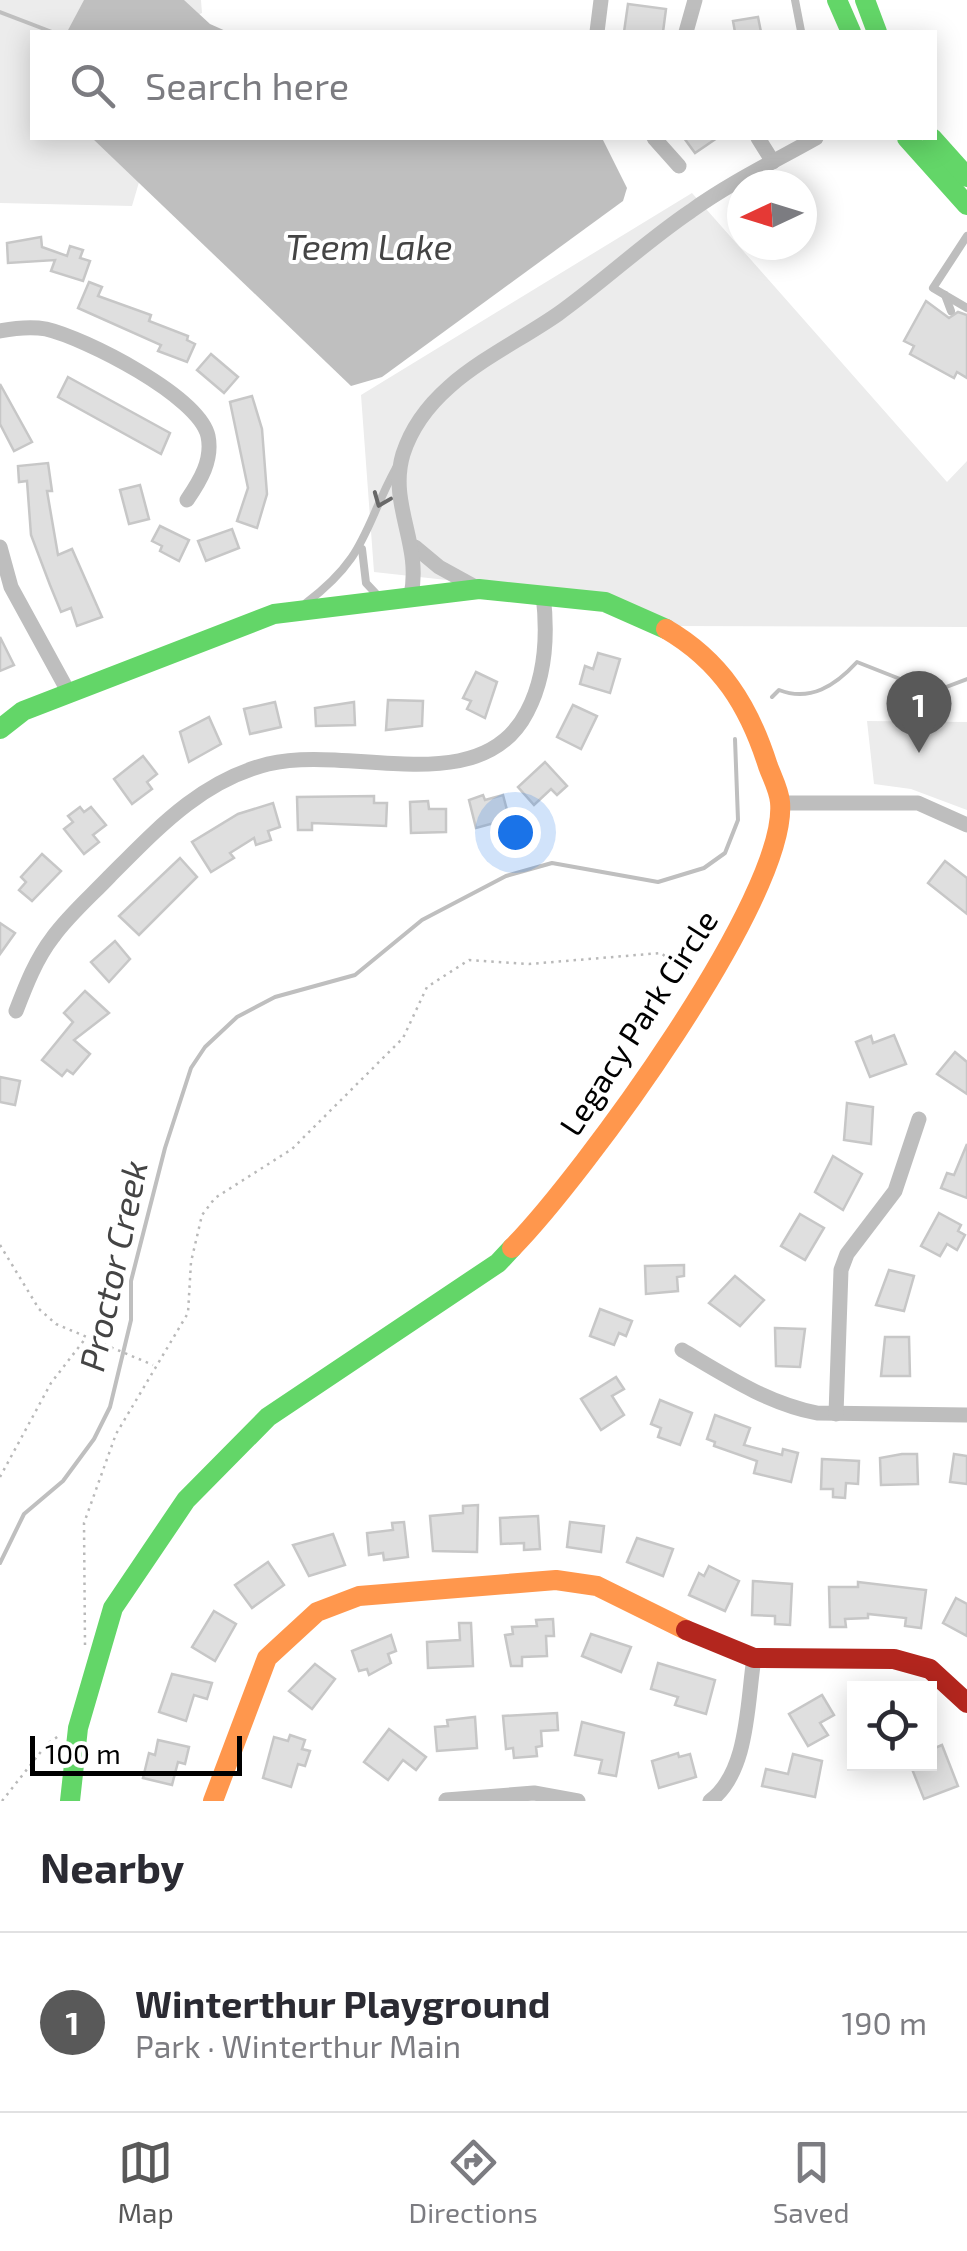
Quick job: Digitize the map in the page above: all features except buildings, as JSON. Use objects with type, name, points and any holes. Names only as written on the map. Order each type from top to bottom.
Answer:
[{"type":"street","points":[[597,30],[600,0]]},
{"type":"street","points":[[687,30],[696,0]]},
{"type":"street","points":[[838,0],[849,30]]},
{"type":"street","points":[[865,0],[876,30]]},
{"type":"street","points":[[656,140],[679,166]]},
{"type":"street","points":[[759,140],[773,162]]},
{"type":"street","points":[[412,595],[415,547],[400,509],[403,455],[424,411],[483,359],[557,314],[692,210],[812,140]]},
{"type":"street","points":[[910,140],[967,204]]},
{"type":"street","points":[[934,140],[967,177]]},
{"type":"street","points":[[0,331],[50,330],[135,371],[196,412],[208,435],[208,454],[187,500]]},
{"type":"street","points":[[0,547],[6,589],[69,693]]},
{"type":"street","points":[[415,547],[438,567],[479,589]]},
{"type":"street","name":"Legacy Park Circle","points":[[0,729],[23,711],[257,620],[412,595],[479,589],[543,594],[605,602],[670,630],[722,671],[754,722],[780,804],[768,870],[716,972],[552,1208],[498,1263],[268,1417],[186,1500],[113,1608],[78,1728],[70,1801]]},
{"type":"street","points":[[16,1011],[52,936],[178,808],[222,780],[270,764],[313,759],[451,764],[488,755],[508,742],[538,690],[546,620],[543,594]]},
{"type":"street","points":[[780,804],[918,803],[967,825]]},
{"type":"street","points":[[836,1414],[841,1270],[847,1254],[896,1191],[919,1119]]},
{"type":"street","points":[[682,1350],[771,1402],[836,1414],[967,1415]]},
{"type":"street","points":[[213,1801],[267,1658],[318,1612],[359,1596],[556,1580],[583,1584],[754,1658],[894,1659],[930,1668],[967,1703]]},
{"type":"street","points":[[710,1801],[719,1794],[738,1758],[754,1658]]},
{"type":"street","points":[[446,1800],[534,1793],[578,1801]]},
{"type":"lane","points":[[794,0],[801,30]]},
{"type":"lane","points":[[967,236],[933,288],[967,308]]},
{"type":"lane","points":[[945,295],[951,312]]},
{"type":"lane","points":[[295,611],[326,588],[362,545],[403,455]]},
{"type":"lane","points":[[362,545],[362,572],[382,599]]},
{"type":"path","points":[[89,1650],[84,1643],[88,1506],[116,1434],[188,1312],[190,1262],[202,1215],[216,1198],[292,1148],[403,1038],[428,987],[469,960],[529,964],[661,953],[693,978]]},
{"type":"path","points":[[0,1245],[39,1308],[56,1324],[154,1366]]},
{"type":"path","points":[[0,1477],[51,1383],[86,1338]]},
{"type":"path","points":[[2,1801],[47,1744],[66,1733]]},
{"type":"shaded area","points":[[0,0],[201,0],[202,13],[164,30],[30,30],[30,140],[151,140],[132,206],[0,203]]},
{"type":"shaded area","points":[[692,193],[727,233],[727,260],[751,260],[947,482],[967,461],[967,627],[668,626],[554,592],[374,572],[361,395]]},
{"type":"shaded area","points":[[867,721],[967,722],[967,810],[911,789],[874,784]]},
{"type":"water","points":[[84,0],[184,0],[210,24],[224,30],[68,30]]},
{"type":"water","name":"Teem Lake","points":[[94,140],[603,140],[627,188],[623,201],[382,377],[351,386]]},
{"type":"waterway","points":[[0,12],[47,30]]},
{"type":"waterway","name":"Proctor Creek","points":[[772,697],[779,690],[801,694],[821,690],[857,662],[933,692],[967,679]]},
{"type":"waterway","name":"Proctor Creek","points":[[0,1563],[24,1514],[63,1481],[94,1439],[110,1407],[131,1320],[131,1281],[165,1148],[191,1068],[205,1047],[237,1017],[275,997],[355,975],[422,920],[506,876],[552,863],[658,882],[704,868],[725,853],[738,820],[735,739]]},
{"type":"traffic: fast","points":[[837,0],[850,30]]},
{"type":"traffic: fast","points":[[865,0],[876,30]]},
{"type":"traffic: fast","points":[[909,140],[967,205]]},
{"type":"traffic: fast","points":[[934,140],[967,177]]},
{"type":"traffic: fast","points":[[0,729],[23,711],[274,614],[479,589],[605,602],[666,629]]},
{"type":"traffic: fast","points":[[70,1801],[78,1728],[113,1608],[186,1500],[268,1417],[498,1263],[512,1248]]},
{"type":"traffic: slow","points":[[512,1248],[584,1162],[675,1034],[752,902],[774,845],[780,802],[752,724],[717,671],[666,629]]},
{"type":"traffic: slow","points":[[213,1801],[267,1658],[317,1612],[359,1596],[556,1580],[597,1586],[686,1630]]},
{"type":"traffic: jam","points":[[686,1630],[754,1658],[894,1659],[930,1669],[967,1703]]},
{"type":"place","name":"Winterthur Playground","points":[[919,753]]}]
